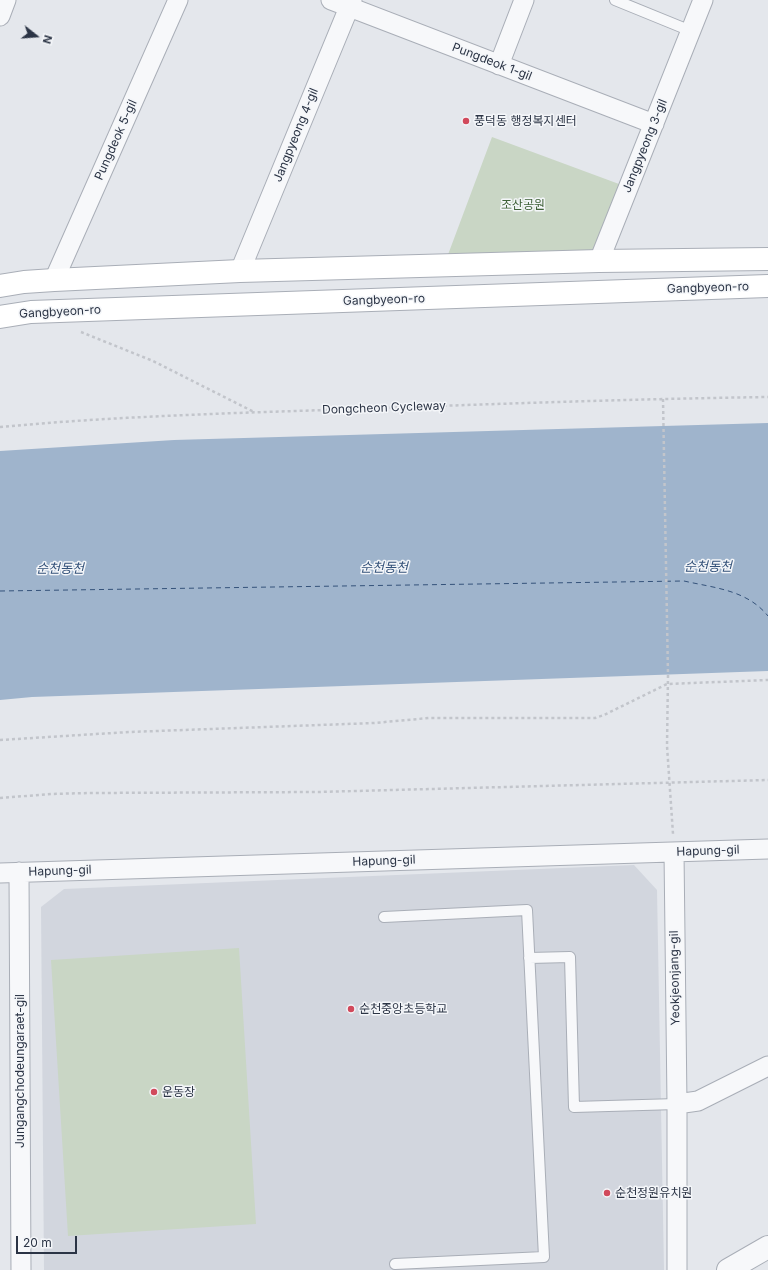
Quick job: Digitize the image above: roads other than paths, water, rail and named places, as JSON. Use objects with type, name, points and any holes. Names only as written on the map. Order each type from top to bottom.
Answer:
[{"type":"main road","points":[[0,286],[24,282],[54,280],[240,271],[599,261],[768,259]]},
{"type":"main road","points":[[0,279],[24,282]]},
{"type":"main road","name":"Gangbyeon-ro","points":[[0,317],[31,312],[768,286]]},
{"type":"main road","points":[[0,325],[31,312]]},
{"type":"street","points":[[0,16],[6,0]]},
{"type":"street","name":"Pungdeok 5-gil","points":[[54,280],[178,0]]},
{"type":"street","name":"Pungdeok 1-gil","points":[[331,0],[350,4],[500,66],[654,124]]},
{"type":"street","points":[[500,66],[524,0]]},
{"type":"street","name":"Jangpyeong 3-gil","points":[[599,261],[703,0]]},
{"type":"street","name":"Jangpyeong 4-gil","points":[[240,271],[350,4]]},
{"type":"street","name":"Hapung-gil","points":[[0,873],[768,849]]},
{"type":"street","name":"Yeokjeonjang-gil","points":[[674,852],[677,1270]]},
{"type":"street","name":"Jungangchodeungaraet-gil","points":[[19,872],[21,1270]]},
{"type":"street","points":[[677,1104],[698,1101],[768,1066]]},
{"type":"street","points":[[728,1270],[768,1247]]},
{"type":"lane","points":[[616,0],[691,31]]},
{"type":"lane","points":[[384,917],[527,910],[544,1257],[395,1264]]},
{"type":"lane","points":[[529,958],[570,957],[574,1107],[677,1104]]},
{"type":"water","name":"순천동천","points":[[768,423],[768,671],[32,697],[0,700],[0,451],[174,440]]},
{"type":"place","name":"풍덕동 행정복지센터","points":[[466,121]]},
{"type":"place","name":"순천중앙초등학교","points":[[351,1009]]},
{"type":"place","name":"운동장","points":[[154,1092]]},
{"type":"place","name":"순천정원유치원","points":[[607,1193]]},
{"type":"park label","name":"조산공원","points":[[523,205]]}]
